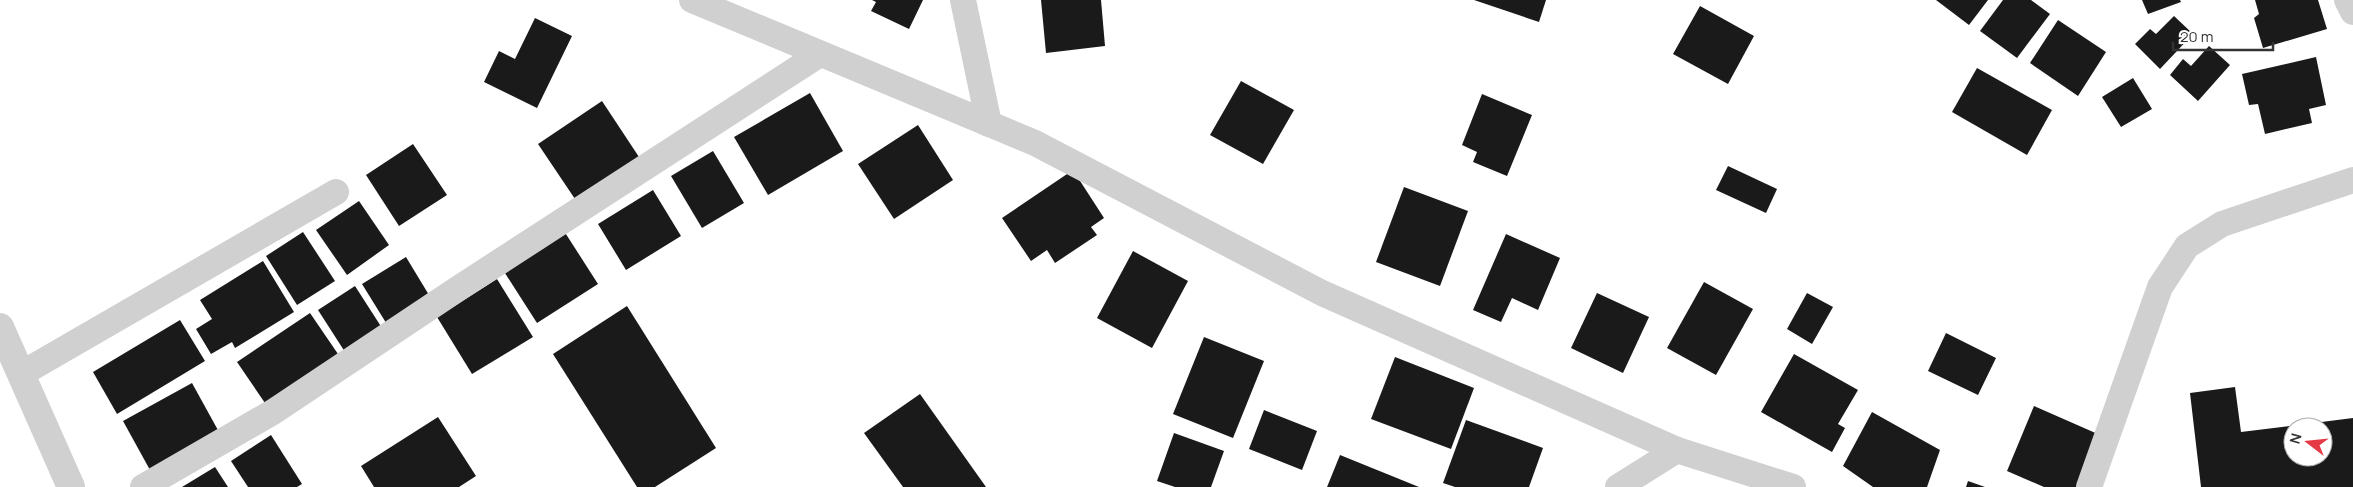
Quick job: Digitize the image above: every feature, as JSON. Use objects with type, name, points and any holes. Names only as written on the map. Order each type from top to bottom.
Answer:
[{"type":"street","points":[[692,0],[1035,143],[1322,293],[1677,450],[1786,486]]},
{"type":"street","points":[[963,0],[989,124]]},
{"type":"street","points":[[2347,0],[2353,12]]},
{"type":"street","points":[[143,487],[273,412],[467,282],[820,54]]},
{"type":"street","points":[[2089,487],[2160,287],[2186,246],[2222,224],[2353,180]]},
{"type":"street","points":[[21,374],[336,192]]},
{"type":"street","points":[[0,328],[71,487]]},
{"type":"street","points":[[1618,487],[1677,450]]},
{"type":"building","points":[[872,0],[923,0],[909,29],[871,11],[876,2]]},
{"type":"building","points":[[1041,0],[1101,0],[1105,46],[1046,53]]},
{"type":"building","points":[[1474,0],[1546,0],[1539,22]]},
{"type":"building","points":[[1936,0],[1988,0],[1969,25]]},
{"type":"building","points":[[2003,0],[2031,0],[2050,14],[2017,58],[1980,31]]},
{"type":"building","points":[[2142,0],[2180,0],[2181,2],[2148,14]]},
{"type":"building","points":[[2255,0],[2318,0],[2327,29],[2263,48],[2254,18],[2259,14]]},
{"type":"building","points":[[1700,6],[1754,36],[1728,84],[1673,54]]},
{"type":"building","points":[[2174,16],[2193,34],[2160,69],[2135,44],[2150,29],[2156,34]]},
{"type":"building","points":[[535,18],[572,36],[537,108],[484,82],[499,51],[515,59]]},
{"type":"building","points":[[2058,20],[2106,52],[2078,96],[2030,63]]},
{"type":"building","points":[[2209,46],[2230,65],[2198,101],[2170,75],[2183,59],[2191,66]]},
{"type":"building","points":[[2316,57],[2326,105],[2309,109],[2312,123],[2265,134],[2258,104],[2249,105],[2242,74]]},
{"type":"building","points":[[1977,68],[2052,110],[2027,155],[1952,112]]},
{"type":"building","points":[[2133,78],[2152,109],[2121,127],[2102,97]]},
{"type":"building","points":[[1241,81],[1294,110],[1263,164],[1210,135]]},
{"type":"building","points":[[810,93],[843,151],[768,195],[734,137]]},
{"type":"building","points":[[1482,94],[1532,115],[1507,176],[1473,162],[1477,152],[1462,145]]},
{"type":"building","points":[[602,101],[639,157],[575,199],[538,144]]},
{"type":"building","points":[[918,125],[953,180],[894,219],[858,164]]},
{"type":"building","points":[[413,144],[447,195],[399,226],[366,175]]},
{"type":"building","points":[[713,151],[744,203],[702,228],[671,176]]},
{"type":"building","points":[[1728,166],[1777,189],[1766,213],[1716,190]]},
{"type":"building","points":[[1073,170],[1104,218],[1091,227],[1097,235],[1055,263],[1047,250],[1031,261],[1002,218]]},
{"type":"building","points":[[1404,187],[1468,211],[1440,286],[1376,262]]},
{"type":"building","points":[[653,190],[681,236],[626,270],[598,224]]},
{"type":"building","points":[[359,201],[389,245],[347,275],[316,230]]},
{"type":"building","points":[[564,231],[598,284],[537,323],[503,270]]},
{"type":"building","points":[[303,232],[335,281],[297,305],[266,256]]},
{"type":"building","points":[[1506,234],[1560,258],[1538,310],[1512,298],[1501,322],[1473,310]]},
{"type":"building","points":[[1133,251],[1188,281],[1152,348],[1097,318]]},
{"type":"building","points":[[406,257],[432,300],[388,326],[362,284]]},
{"type":"building","points":[[263,261],[294,312],[235,348],[232,342],[211,354],[196,329],[212,319],[200,300]]},
{"type":"building","points":[[497,279],[533,337],[472,374],[437,317]]},
{"type":"building","points":[[1704,282],[1753,309],[1716,375],[1667,348]]},
{"type":"building","points":[[355,286],[382,328],[345,352],[318,310]]},
{"type":"building","points":[[1597,293],[1649,317],[1623,373],[1571,348]]},
{"type":"building","points":[[1807,293],[1833,307],[1812,344],[1787,329]]},
{"type":"building","points":[[627,306],[716,448],[655,487],[637,487],[553,354]]},
{"type":"building","points":[[310,313],[338,354],[265,403],[237,362]]},
{"type":"building","points":[[180,320],[205,361],[117,414],[93,372]]},
{"type":"building","points":[[1946,333],[1996,358],[1978,395],[1928,371]]},
{"type":"building","points":[[1204,337],[1264,361],[1233,438],[1173,414]]},
{"type":"building","points":[[1794,354],[1858,390],[1838,424],[1845,428],[1832,452],[1761,412]]},
{"type":"building","points":[[1395,357],[1474,388],[1451,449],[1371,419]]},
{"type":"building","points":[[192,383],[219,432],[150,470],[123,421]]},
{"type":"building","points":[[2235,387],[2241,432],[2283,427],[2283,467],[2333,467],[2333,420],[2353,418],[2353,487],[2201,487],[2190,393]]},
{"type":"building","points":[[920,394],[986,487],[903,487],[864,433]]},
{"type":"building","points":[[2034,406],[2100,435],[2077,487],[2044,487],[2007,471]]},
{"type":"building","points":[[1264,410],[1317,431],[1302,470],[1249,449]]},
{"type":"building","points":[[1872,412],[1940,450],[1927,487],[1873,487],[1843,466]]},
{"type":"building","points":[[438,417],[476,476],[459,487],[374,487],[361,466]]},
{"type":"building","points":[[1466,420],[1543,448],[1529,487],[1455,487],[1443,483]]},
{"type":"building","points":[[1174,433],[1224,451],[1211,487],[1175,487],[1157,481]]},
{"type":"building","points":[[271,435],[302,484],[297,487],[248,487],[231,461]]},
{"type":"building","points":[[1340,455],[1419,487],[1327,487]]},
{"type":"building","points":[[215,467],[228,487],[182,487]]},
{"type":"building","points":[[1968,481],[1985,487],[1966,487]]}]
